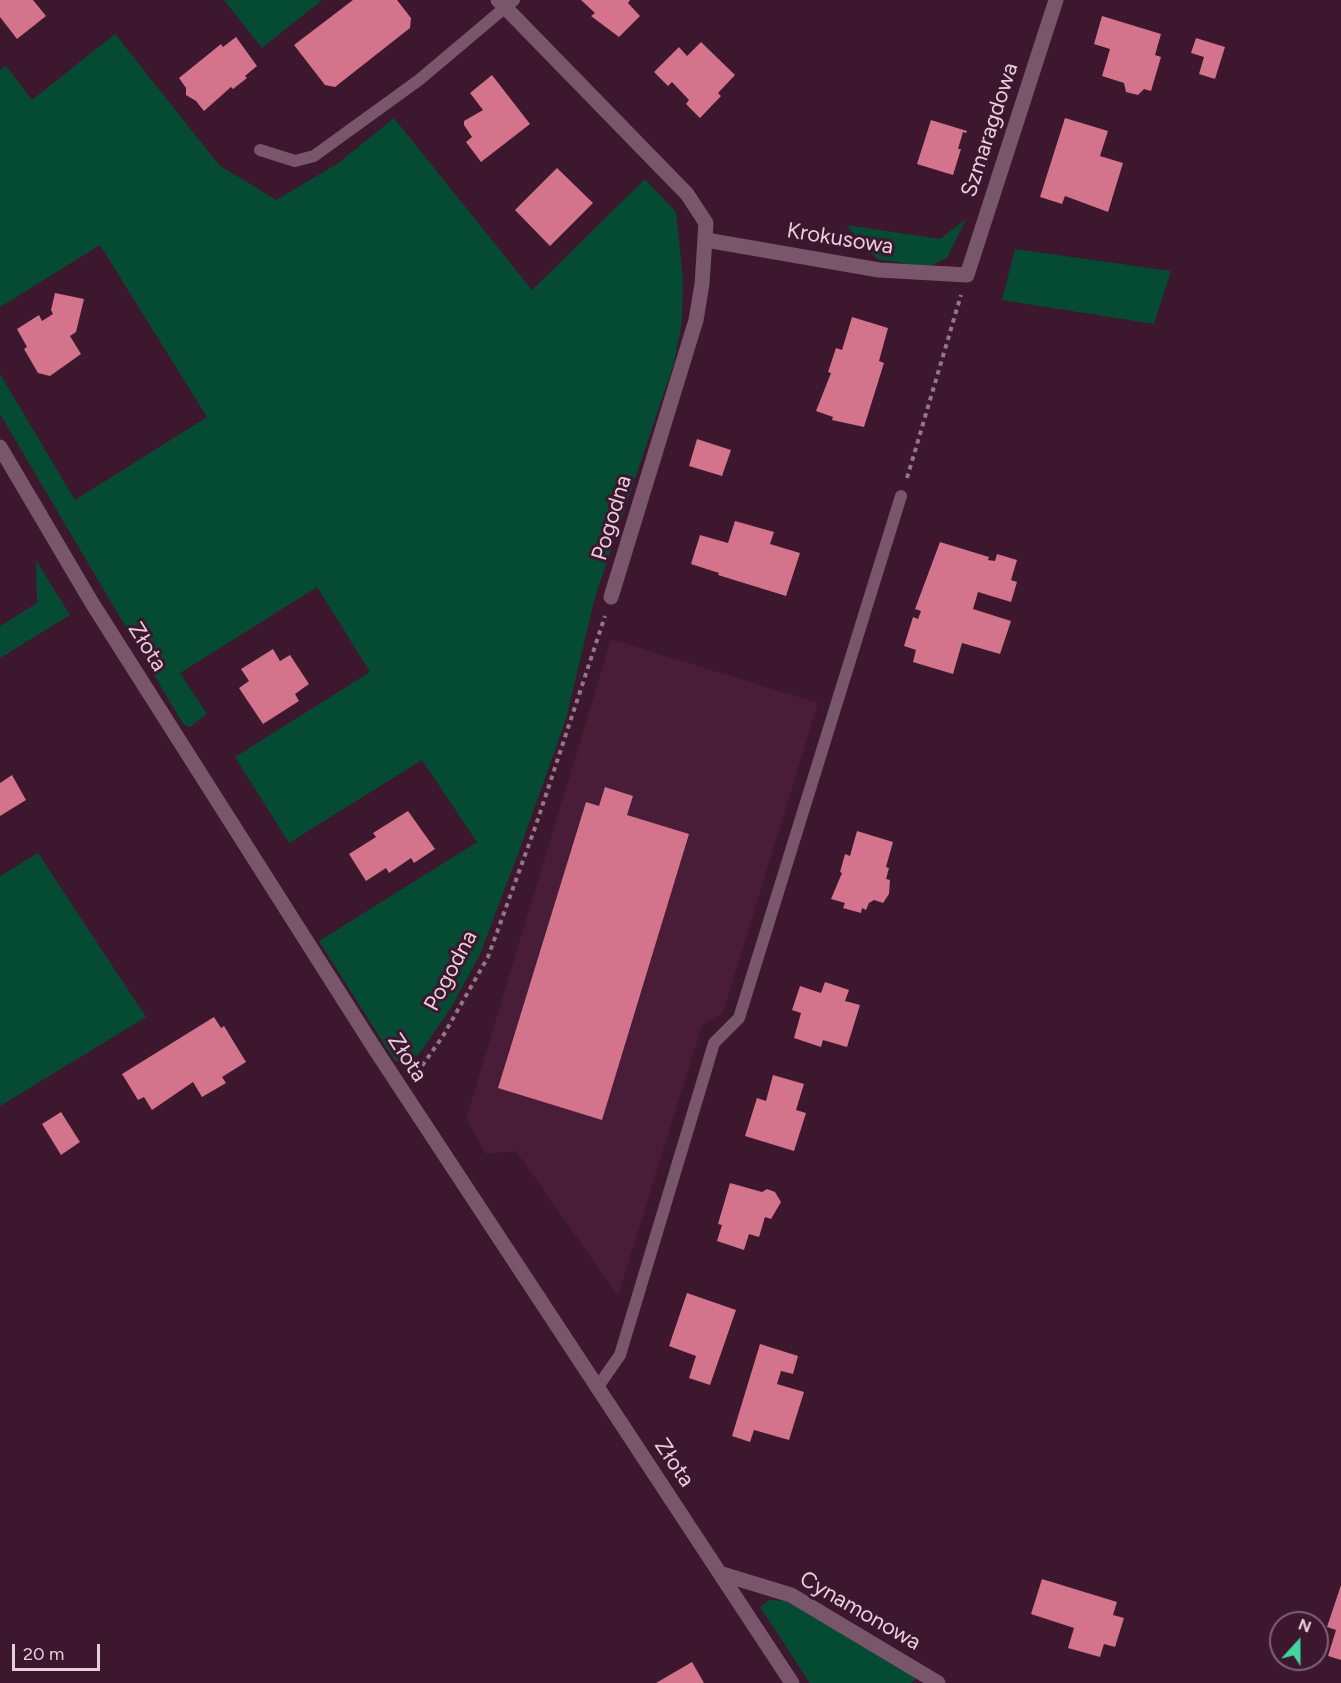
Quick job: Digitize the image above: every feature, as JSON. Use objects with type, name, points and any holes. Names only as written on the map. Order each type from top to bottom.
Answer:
[{"type":"street","name":"Szmaragdowa","points":[[967,275],[1056,0]]},
{"type":"street","name":"Pogodna","points":[[506,3],[687,194],[706,223],[696,320],[612,597]]},
{"type":"street","name":"Krokusowa","points":[[706,240],[879,270],[967,275]]},
{"type":"street","name":"Złota","points":[[0,447],[99,613],[403,1093],[792,1683]]},
{"type":"street","name":"Cynamonowa","points":[[722,1574],[791,1595],[938,1683]]},
{"type":"lane","points":[[260,150],[295,161],[314,156],[419,80],[506,3]]},
{"type":"lane","points":[[597,1388],[620,1355],[714,1043],[739,1018],[902,496]]},
{"type":"path","points":[[902,496],[967,275]]},
{"type":"path","name":"Pogodna","points":[[403,1093],[442,1036],[488,957],[536,825],[612,597]]},
{"type":"shaded area","points":[[611,639],[818,703],[723,1013],[702,1025],[618,1296],[516,1151],[486,1154],[466,1119]]},
{"type":"green space","points":[[224,0],[322,0],[262,48]]},
{"type":"green space","points":[[115,34],[219,165],[276,200],[337,164],[394,118],[532,290],[645,179],[676,212],[683,278],[682,322],[674,363],[595,597],[566,719],[480,954],[452,1006],[420,1053],[408,1063],[395,1061],[319,941],[477,842],[422,760],[289,843],[235,757],[370,672],[317,587],[180,673],[207,714],[190,727],[183,724],[0,414],[0,374],[75,500],[207,417],[100,245],[0,307],[0,70],[6,66],[32,100]]},
{"type":"green space","points":[[966,219],[947,258],[928,267],[877,259],[846,225],[940,239]]},
{"type":"green space","points":[[1015,249],[1171,271],[1154,324],[1002,300]]},
{"type":"green space","points":[[36,560],[70,615],[0,658],[0,626],[37,603]]},
{"type":"green space","points":[[38,853],[146,1017],[0,1106],[0,876]]},
{"type":"green space","points":[[769,1600],[785,1601],[800,1607],[918,1678],[911,1683],[810,1683],[760,1607]]},
{"type":"building","points":[[0,0],[33,0],[46,16],[17,39],[0,17]]},
{"type":"building","points":[[353,0],[397,0],[411,18],[410,28],[335,87],[325,85],[294,45]]},
{"type":"building","points":[[581,0],[630,0],[628,3],[640,16],[619,37],[591,16],[595,13]]},
{"type":"building","points":[[1102,16],[1161,34],[1155,55],[1161,57],[1151,91],[1144,89],[1138,95],[1126,92],[1124,83],[1102,76],[1110,49],[1094,44]]},
{"type":"building","points":[[236,37],[257,66],[245,76],[247,78],[233,89],[231,87],[204,111],[196,101],[186,95],[186,88],[179,78],[221,44],[223,47]]},
{"type":"building","points":[[1196,38],[1225,47],[1215,79],[1199,74],[1204,57],[1191,53]]},
{"type":"building","points":[[701,42],[735,75],[718,93],[721,96],[700,118],[686,104],[689,100],[672,82],[668,86],[654,72],[679,47],[687,56]]},
{"type":"building","points":[[492,75],[530,124],[481,162],[466,142],[472,137],[464,121],[483,110],[470,93]]},
{"type":"building","points":[[1065,118],[1108,131],[1100,156],[1123,163],[1108,212],[1065,196],[1062,204],[1040,197]]},
{"type":"building","points":[[931,120],[967,131],[963,132],[958,149],[961,149],[953,175],[917,164]]},
{"type":"building","points":[[557,168],[593,203],[550,246],[515,210]]},
{"type":"building","points":[[55,293],[84,299],[76,332],[70,336],[81,354],[50,376],[38,373],[24,349],[27,347],[17,329],[39,315],[42,321],[53,314],[51,310]]},
{"type":"building","points":[[852,317],[888,328],[879,361],[884,363],[864,427],[832,420],[833,417],[816,411],[831,373],[828,372],[836,348],[842,350]]},
{"type":"building","points":[[697,439],[731,450],[722,476],[689,466]]},
{"type":"building","points":[[735,521],[774,532],[770,544],[800,553],[786,596],[718,575],[719,573],[691,564],[700,535],[728,543]]},
{"type":"building","points":[[940,542],[989,557],[988,560],[995,561],[997,554],[1017,560],[1011,580],[1017,582],[1011,602],[978,592],[973,609],[1011,621],[1000,654],[962,643],[953,674],[913,662],[916,650],[904,646],[913,617],[918,619],[921,611],[915,609]]},
{"type":"building","points":[[273,649],[280,661],[290,655],[309,684],[295,694],[299,701],[263,724],[239,688],[249,681],[241,669]]},
{"type":"building","points":[[12,775],[26,800],[0,816],[0,783]]},
{"type":"building","points":[[605,787],[633,796],[627,815],[689,834],[602,1120],[498,1088],[586,802],[599,806]]},
{"type":"building","points":[[408,811],[435,849],[414,863],[411,858],[389,873],[386,868],[366,881],[349,854],[376,837],[373,833]]},
{"type":"building","points":[[857,831],[893,842],[886,867],[889,868],[886,879],[890,880],[889,894],[883,903],[874,900],[869,903],[866,910],[862,908],[861,913],[843,908],[845,903],[831,899],[842,873],[840,872],[845,854],[850,856]]},
{"type":"building","points":[[825,982],[849,990],[845,1001],[860,1005],[847,1047],[823,1040],[821,1047],[794,1038],[801,1013],[792,1010],[800,986],[821,993]]},
{"type":"building","points":[[214,1017],[221,1028],[224,1026],[246,1062],[222,1077],[226,1083],[202,1097],[193,1082],[152,1110],[144,1097],[138,1100],[122,1074]]},
{"type":"building","points":[[773,1075],[804,1084],[796,1110],[806,1113],[794,1151],[745,1136],[757,1098],[766,1101]]},
{"type":"building","points":[[61,1112],[80,1142],[61,1155],[42,1124]]},
{"type":"building","points":[[730,1183],[762,1192],[767,1189],[775,1192],[781,1202],[771,1219],[765,1217],[759,1237],[749,1234],[744,1250],[717,1241],[722,1225],[718,1224]]},
{"type":"building","points":[[687,1293],[736,1310],[710,1385],[689,1378],[696,1356],[669,1346]]},
{"type":"building","points":[[760,1344],[798,1356],[793,1374],[781,1371],[777,1384],[804,1392],[789,1440],[754,1430],[750,1442],[732,1436]]},
{"type":"building","points":[[1042,1579],[1117,1602],[1113,1615],[1124,1618],[1115,1647],[1104,1644],[1100,1657],[1068,1648],[1074,1628],[1031,1614]]},
{"type":"building","points":[[1341,1585],[1341,1660],[1329,1656],[1336,1630],[1329,1628],[1329,1621]]},
{"type":"building","points":[[692,1662],[704,1683],[656,1683]]}]
